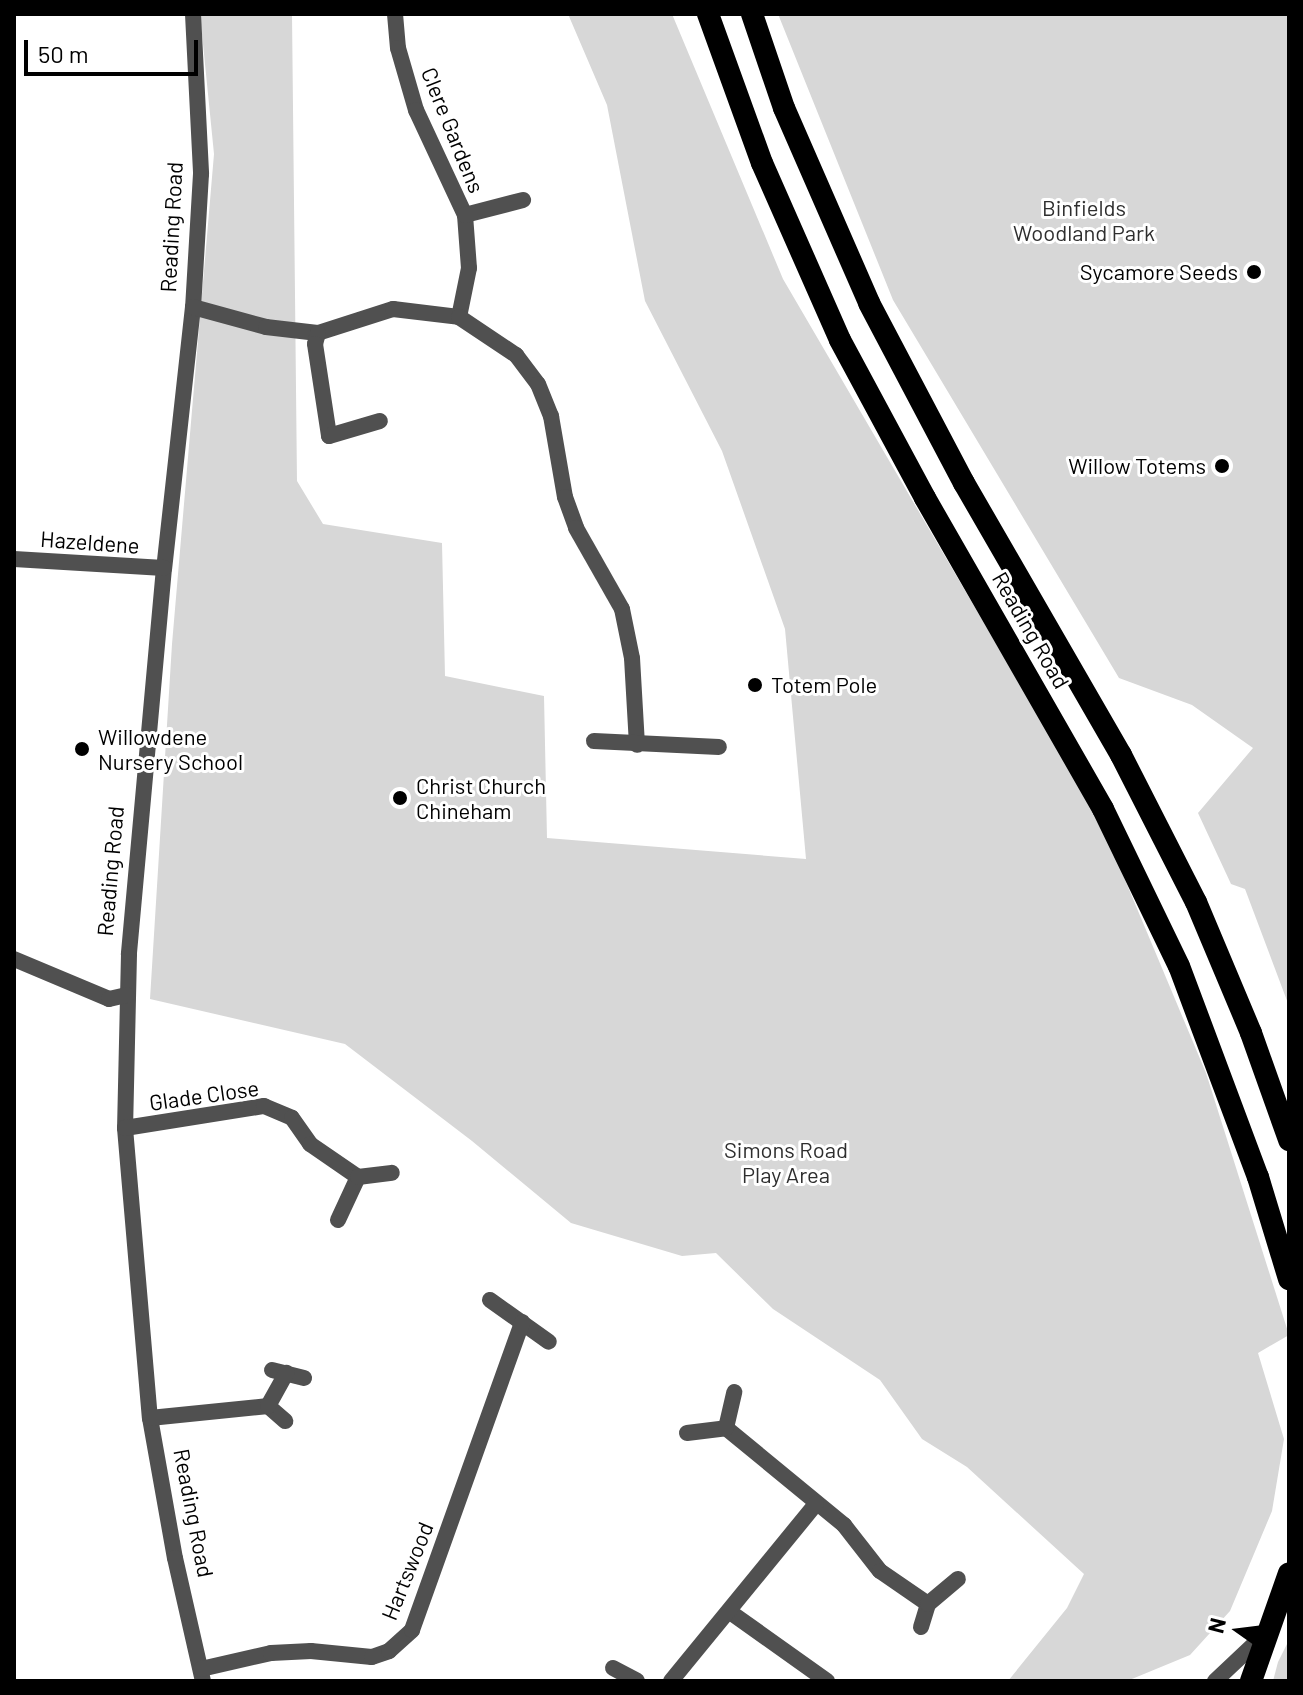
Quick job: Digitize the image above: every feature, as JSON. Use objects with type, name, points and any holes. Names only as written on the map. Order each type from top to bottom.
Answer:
[{"type":"highway","name":"Reading Road","points":[[708,14],[762,163],[840,340],[918,485],[1103,809],[1179,966],[1254,1164],[1289,1279]]},
{"type":"highway","name":"Reading Road","points":[[752,14],[784,108],[869,303],[964,483],[1121,755],[1184,878],[1222,962],[1289,1140]]},
{"type":"highway","points":[[1251,1681],[1289,1573]]},
{"type":"highway","points":[[1267,1632],[1289,1611]]},
{"type":"street","name":"Reading Road","points":[[193,14],[201,174],[193,307],[164,568],[127,995],[125,1128],[150,1418],[175,1558],[202,1675]]},
{"type":"street","name":"Clere Gardens","points":[[395,14],[398,48],[416,110],[465,215],[469,268],[459,317]]},
{"type":"street","name":"Clere Gardens","points":[[465,215],[523,200]]},
{"type":"street","points":[[193,307],[266,327],[318,333],[393,309],[459,317],[516,355],[538,384],[551,416],[565,497],[576,528],[622,609],[632,658],[637,745]]},
{"type":"street","points":[[318,333],[315,344],[329,436],[380,421]]},
{"type":"street","name":"Hazeldene","points":[[14,559],[164,568]]},
{"type":"street","points":[[594,741],[719,747]]},
{"type":"street","points":[[14,959],[109,999],[127,995]]},
{"type":"street","name":"Glade Close","points":[[125,1128],[264,1106],[292,1118],[310,1144],[358,1177]]},
{"type":"street","points":[[338,1220],[358,1177],[392,1173]]},
{"type":"street","points":[[490,1300],[549,1342]]},
{"type":"street","name":"Hartswood","points":[[202,1675],[271,1653],[311,1651],[372,1657],[389,1651],[412,1630],[522,1322]]},
{"type":"street","points":[[268,1406],[279,1371],[304,1378]]},
{"type":"street","points":[[726,1428],[734,1392]]},
{"type":"street","points":[[150,1418],[268,1406],[285,1421]]},
{"type":"street","points":[[687,1433],[726,1428],[844,1525],[880,1571],[928,1604]]},
{"type":"street","points":[[671,1681],[816,1504]]},
{"type":"street","points":[[921,1627],[928,1604],[958,1579]]},
{"type":"street","points":[[733,1608],[827,1681]]},
{"type":"street","points":[[1215,1681],[1267,1632]]},
{"type":"street","points":[[613,1668],[637,1681]]},
{"type":"green space","name":"Simons Road Play Area","points":[[200,14],[292,14],[297,481],[323,524],[442,543],[445,676],[544,696],[547,838],[806,859],[785,629],[722,451],[645,301],[607,105],[568,14],[672,14],[783,279],[1102,825],[1206,1073],[1289,1335],[1258,1353],[1284,1439],[1272,1511],[1230,1611],[1190,1655],[1127,1681],[1008,1681],[1067,1608],[1084,1574],[967,1467],[922,1439],[880,1380],[773,1309],[716,1253],[682,1256],[571,1223],[472,1141],[345,1044],[150,999],[172,644],[214,154]]},
{"type":"green space","name":"Binfields Woodland Park","points":[[778,14],[1289,14],[1289,1006],[1245,889],[1231,884],[1198,813],[1253,748],[1192,705],[1119,678],[893,300]]},
{"type":"green space","points":[[1289,1640],[1289,1681],[1273,1681],[1278,1662]]},
{"type":"place","name":"Sycamore Seeds","points":[[1254,272]]},
{"type":"place","name":"Willow Totems","points":[[1222,466]]},
{"type":"place","name":"Totem Pole","points":[[755,685]]},
{"type":"place","name":"Willowdene Nursery School","points":[[82,749]]},
{"type":"place","name":"Christ Church Chineham","points":[[400,798]]}]
